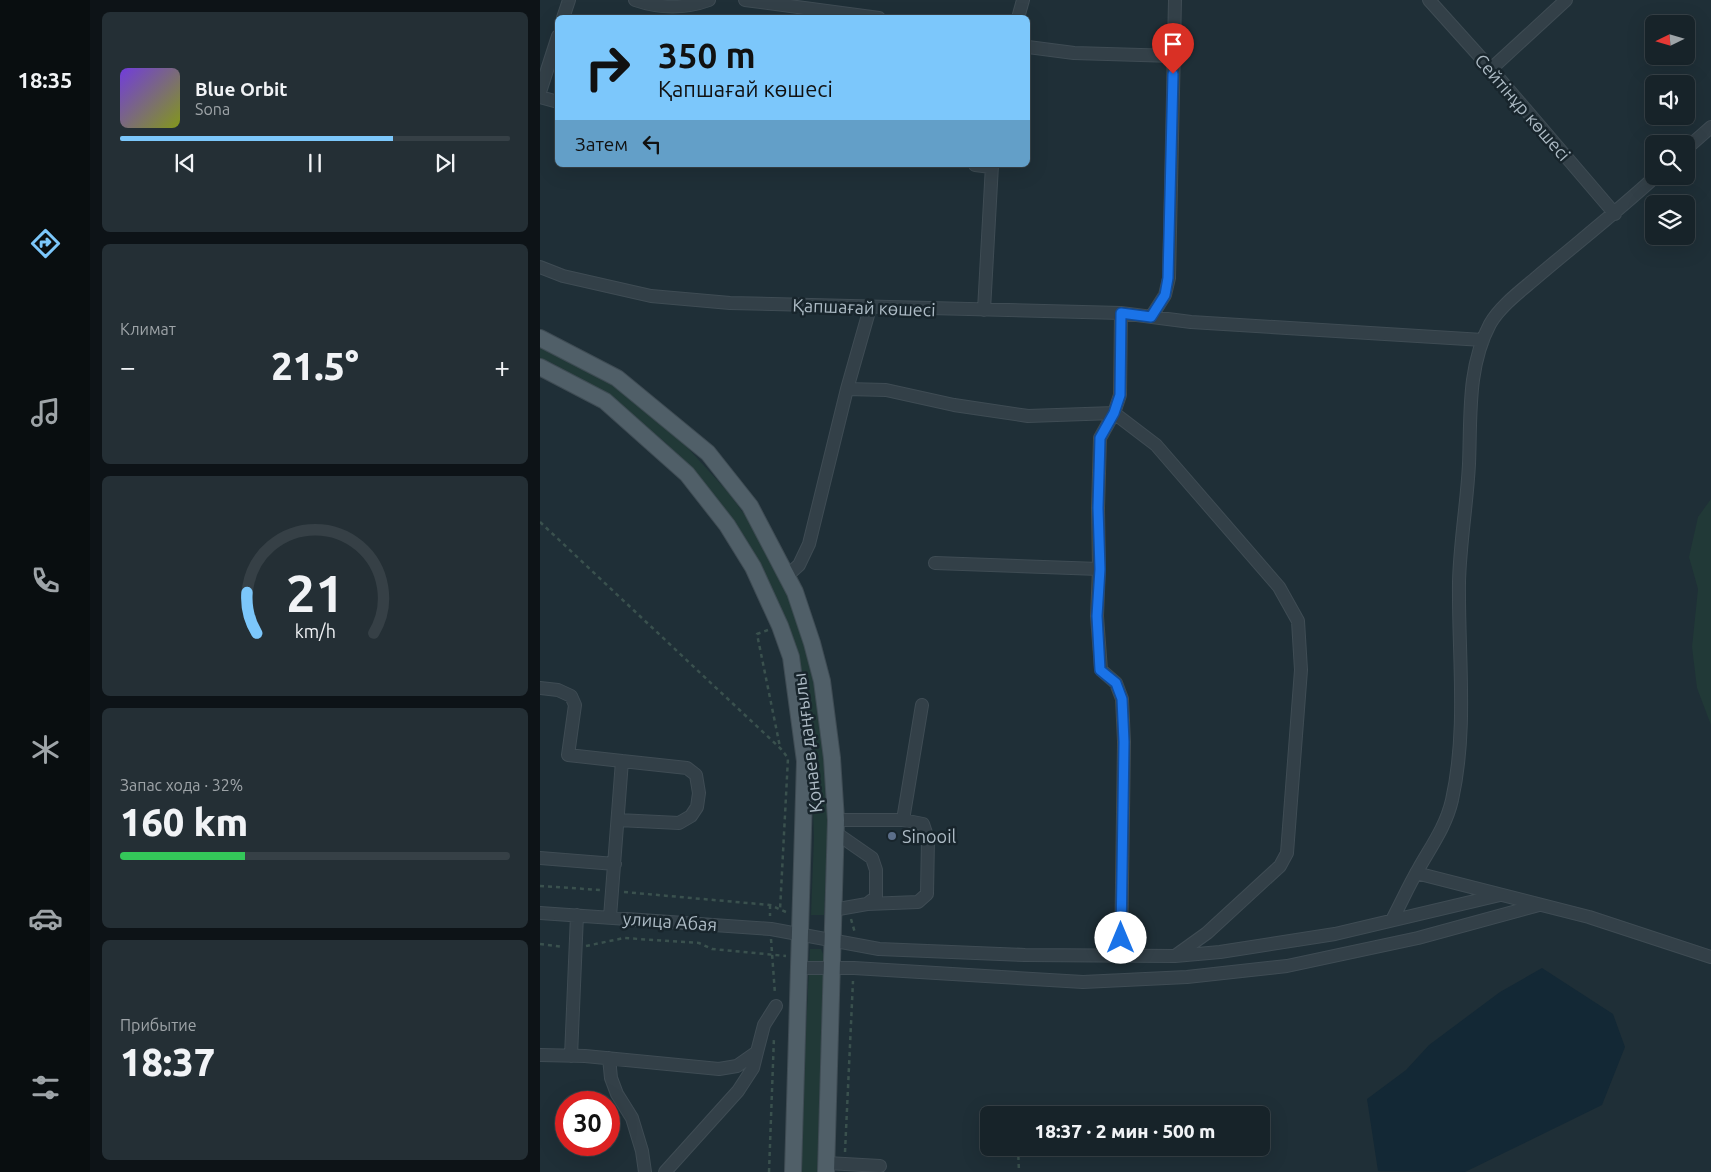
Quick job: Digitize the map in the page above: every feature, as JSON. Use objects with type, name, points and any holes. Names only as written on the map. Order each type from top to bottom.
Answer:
[{"type":"main road","name":"Қонаев даңғылы","points":[[540,338],[617,378],[708,453],[750,506],[788,575],[812,643],[822,681],[829,734],[836,826],[827,1168]]},
{"type":"main road","name":"Қонаев даңғылы","points":[[540,367],[605,401],[687,474],[726,525],[753,567],[780,626],[796,680],[805,761],[800,936],[794,962],[793,1172]]},
{"type":"street","points":[[564,15],[569,0]]},
{"type":"street","points":[[634,0],[655,7],[690,7],[709,0]]},
{"type":"street","points":[[745,0],[857,15]]},
{"type":"street","points":[[1019,15],[1023,0]]},
{"type":"street","points":[[1151,317],[1165,295],[1168,278],[1175,0]]},
{"type":"street","name":"Сейтінұр көшесі","points":[[1430,0],[1615,214]]},
{"type":"street","points":[[1491,69],[1566,0]]},
{"type":"street","points":[[540,92],[555,45]]},
{"type":"street","points":[[1030,46],[1074,53],[1174,56]]},
{"type":"street","points":[[540,98],[555,101]]},
{"type":"street","points":[[1695,141],[1711,128]]},
{"type":"street","points":[[984,310],[992,167]]},
{"type":"street","points":[[1392,920],[1416,873],[1441,833],[1452,801],[1461,742],[1462,693],[1459,582],[1468,465],[1470,405],[1475,368],[1483,340],[1491,322],[1519,292],[1583,238],[1615,214],[1646,185]]},
{"type":"street","name":"Қапшағай көшесі","points":[[540,268],[563,276],[651,296],[730,303],[1121,313],[1191,322],[1483,340]]},
{"type":"street","points":[[788,575],[799,565],[809,544],[847,389],[870,308]]},
{"type":"street","points":[[1121,313],[1120,395],[1114,413],[1100,438],[1098,508],[1100,569],[1097,616],[1100,670],[1116,683],[1122,699],[1124,742],[1121,955]]},
{"type":"street","points":[[847,389],[886,390],[954,405],[1028,416],[1114,413],[1156,445],[1279,588],[1298,620],[1301,670],[1287,853],[1280,866],[1207,933],[1175,956]]},
{"type":"street","points":[[936,563],[1100,569]]},
{"type":"street","points":[[540,688],[558,690],[571,696],[576,705],[568,755],[687,768],[696,775],[699,793],[697,807],[691,816],[679,824],[618,820]]},
{"type":"street","points":[[903,820],[922,705]]},
{"type":"street","points":[[610,917],[622,762]]},
{"type":"street","points":[[833,910],[868,904],[918,902],[926,894],[928,839],[923,824],[903,820],[836,826]]},
{"type":"street","points":[[836,826],[872,858],[876,870],[876,897],[868,904]]},
{"type":"street","points":[[540,858],[615,864]]},
{"type":"street","points":[[1416,873],[1589,917],[1711,957]]},
{"type":"street","name":"улица Абая","points":[[540,913],[771,930],[879,949],[1025,955],[1175,956],[1220,952],[1310,938],[1500,895]]},
{"type":"street","points":[[794,962],[832,968],[1083,982],[1187,977],[1287,966],[1418,938],[1539,905]]},
{"type":"street","points":[[571,1056],[577,915]]},
{"type":"street","points":[[665,1172],[738,1091],[754,1068],[764,1025],[776,1006]]},
{"type":"street","points":[[540,1055],[609,1058],[719,1069],[737,1066],[757,1052]]},
{"type":"street","points":[[609,1058],[611,1078],[617,1094],[632,1118],[642,1150],[645,1172]]},
{"type":"street","points":[[827,1168],[844,1164],[880,1166]]},
{"type":"path","points":[[540,522],[781,749],[788,758],[780,910]]},
{"type":"path","points":[[780,626],[757,634],[781,749]]},
{"type":"path","points":[[540,886],[770,906],[793,914]]},
{"type":"path","points":[[850,916],[856,934],[855,944]]},
{"type":"path","points":[[540,944],[576,948],[624,938],[699,943],[712,949],[794,962]]},
{"type":"path","points":[[844,1164],[854,968]]},
{"type":"path","points":[[1018,1156],[1019,1172]]},
{"type":"green space","points":[[540,346],[611,384],[675,434],[728,492],[752,525],[788,593],[806,645],[821,713],[828,821],[824,915],[811,915],[814,837],[811,765],[764,573],[742,533],[718,499],[667,444],[607,394],[540,358]]},
{"type":"green space","points":[[1711,499],[1711,725],[1697,688],[1692,647],[1698,589],[1689,557],[1698,517]]},
{"type":"green space","points":[[810,949],[821,949],[824,956],[817,1172],[799,1172]]},
{"type":"water","points":[[1542,968],[1613,1014],[1625,1047],[1602,1105],[1465,1172],[1378,1171],[1367,1099],[1406,1070],[1429,1045],[1500,992]]},
{"type":"place","name":"Sinooil","points":[[892,836]]},
{"type":"route","points":[[1121,938],[1120,870],[1124,742],[1122,699],[1116,683],[1100,670],[1097,616],[1100,569],[1098,508],[1100,438],[1114,413],[1120,395],[1121,313],[1151,317],[1165,295],[1168,278],[1173,74]]}]
